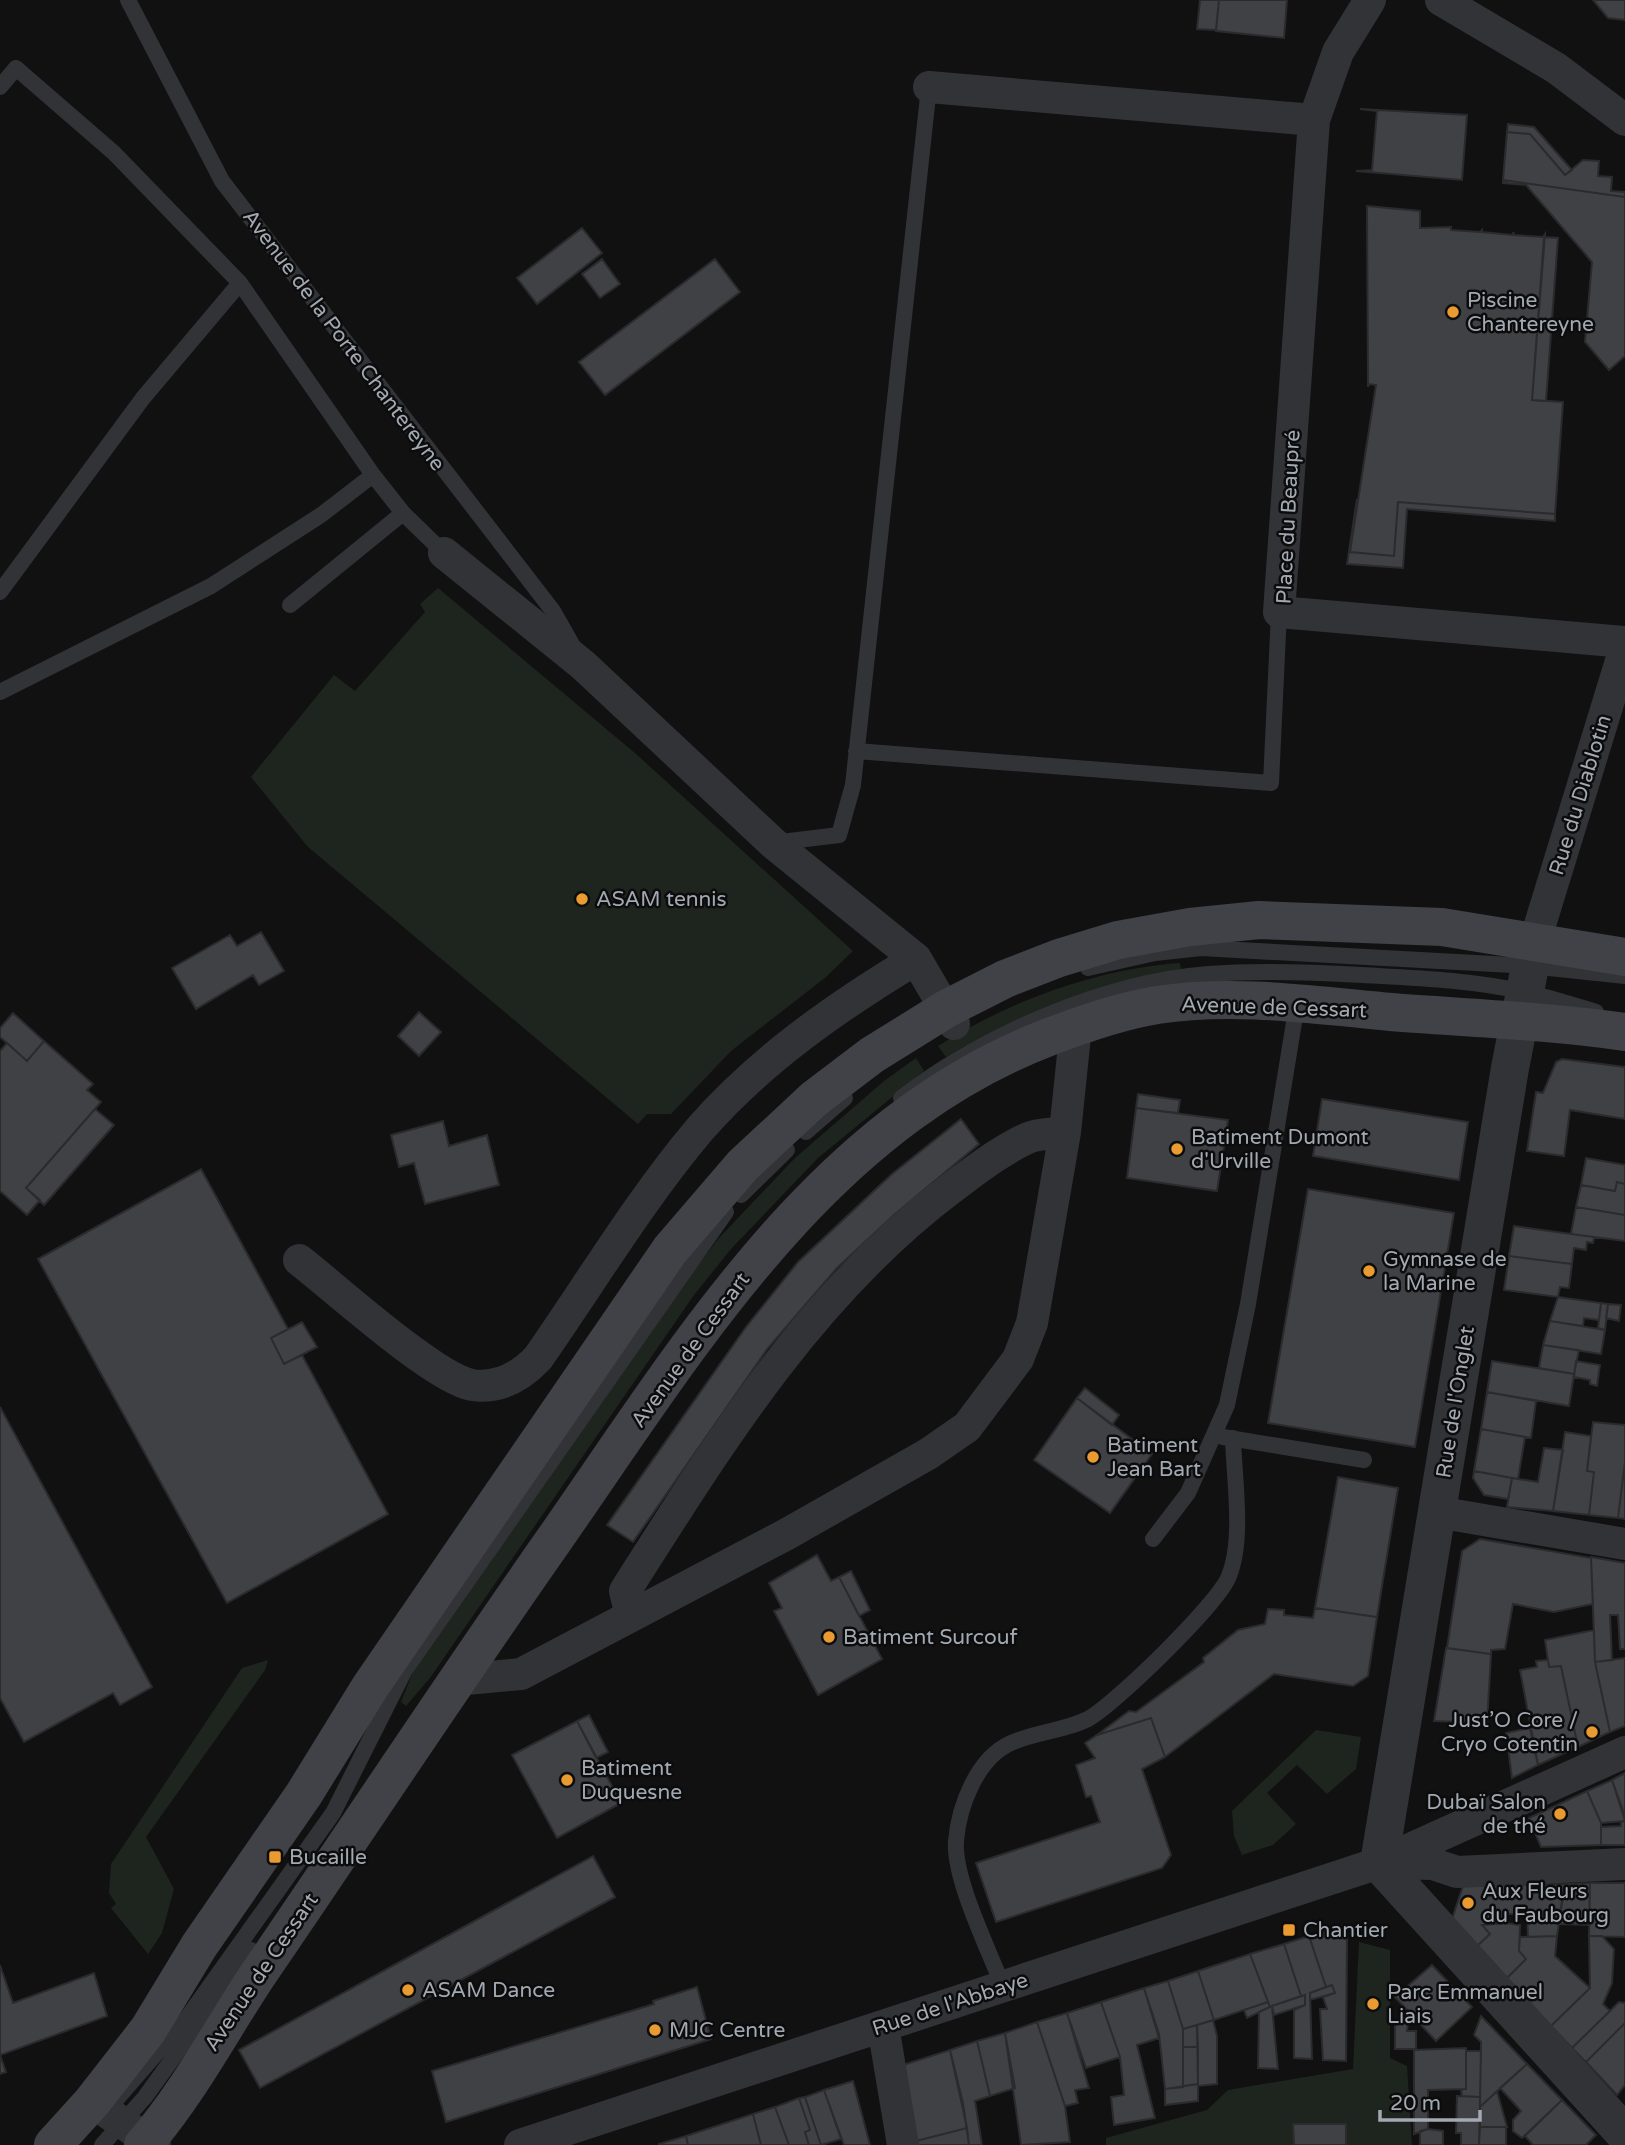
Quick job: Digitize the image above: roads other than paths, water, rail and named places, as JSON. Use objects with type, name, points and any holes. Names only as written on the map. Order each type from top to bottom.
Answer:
[{"type":"main road","points":[[53,2145],[124,2130],[148,2030],[199,1946],[304,1794],[370,1687],[670,1250],[743,1165],[814,1100],[872,1055],[955,1017],[1005,979],[1059,958],[1118,940],[1190,927],[1259,920],[1442,927],[1526,980],[1625,1032]]},
{"type":"main road","points":[[1526,980],[1625,957]]},
{"type":"main road","name":"Avenue de Cessart","points":[[124,2130],[456,1680],[685,1352],[779,1232],[861,1153],[948,1086],[1018,1049],[1076,1026],[1158,1005],[1223,1002],[1297,1004],[1526,980]]},
{"type":"street","name":"Place du Beaupré","points":[[1370,0],[1338,52],[1314,120],[1279,612],[1625,642]]},
{"type":"street","points":[[1441,0],[1525,47],[1625,120]]},
{"type":"street","points":[[929,87],[1314,120]]},
{"type":"street","name":"Avenue de la Porte Chantereyne","points":[[444,553],[583,665],[773,843],[916,959],[955,1017]]},
{"type":"street","name":"Rue du Diablotin","points":[[1526,980],[1625,648]]},
{"type":"street","points":[[299,1260],[441,1372],[470,1385],[492,1386],[509,1381],[538,1358],[675,1160],[702,1127],[786,1048],[916,959]]},
{"type":"street","name":"Rue de l'Onglet","points":[[1379,1863],[1526,980]]},
{"type":"street","points":[[456,1680],[521,1674],[838,1505],[928,1454],[967,1427],[1018,1359],[1032,1323],[1065,1132],[1076,1026]]},
{"type":"street","points":[[631,1616],[625,1591],[739,1415],[793,1342],[854,1274],[920,1212],[970,1174],[1030,1137],[1065,1132]]},
{"type":"street","points":[[1437,1512],[1625,1544]]},
{"type":"street","points":[[1379,1863],[1625,1752]]},
{"type":"street","points":[[1379,1863],[1433,1864],[1457,1872],[1625,1864]]},
{"type":"street","points":[[1379,1863],[1618,2132]]},
{"type":"street","name":"Rue de l'Abbaye","points":[[520,2145],[1379,1863]]},
{"type":"street","points":[[883,2026],[903,2145]]},
{"type":"lane","name":"Avenue de la Porte Chantereyne","points":[[128,0],[222,181],[553,611],[583,665]]},
{"type":"lane","name":"Avenue de la Porte Chantereyne","points":[[0,87],[16,68],[114,153],[240,283],[373,475],[403,513],[444,553]]},
{"type":"lane","points":[[773,843],[839,835],[853,785],[929,87]]},
{"type":"lane","points":[[0,592],[143,398],[240,283]]},
{"type":"lane","points":[[0,692],[211,586],[321,514],[373,475]]},
{"type":"lane","points":[[290,605],[403,513]]},
{"type":"lane","points":[[856,751],[1271,783],[1279,612]]},
{"type":"lane","points":[[1068,974],[1155,953],[1201,948],[1526,980],[1625,1018]]},
{"type":"lane","points":[[883,1113],[939,1071],[997,1038],[1067,1009],[1159,982],[1206,974],[1288,971],[1438,979],[1526,980],[1625,976]]},
{"type":"lane","points":[[1153,1539],[1188,1493],[1227,1405],[1248,1304],[1297,1004]]},
{"type":"lane","points":[[891,1062],[955,1017]]},
{"type":"lane","points":[[124,2130],[187,2018],[333,1813],[405,1670],[695,1254],[753,1182],[860,1086]]},
{"type":"lane","points":[[401,1734],[647,1376]]},
{"type":"lane","points":[[1214,1435],[1364,1460]]},
{"type":"lane","points":[[1003,1987],[959,1870],[956,1843],[968,1792],[985,1765],[1010,1743],[1088,1719],[1213,1602],[1230,1575],[1236,1532],[1233,1438]]},
{"type":"lane","points":[[75,2145],[124,2130],[371,1776]]},
{"type":"place","name":"Piscine Chantereyne","points":[[1453,312]]},
{"type":"place","name":"ASAM tennis","points":[[582,899]]},
{"type":"place","name":"Batiment Dumont d'Urville","points":[[1177,1149]]},
{"type":"place","name":"Gymnase de la Marine","points":[[1369,1271]]},
{"type":"place","name":"Batiment Jean Bart","points":[[1093,1457]]},
{"type":"place","name":"Batiment Surcouf","points":[[829,1637]]},
{"type":"place","name":"Just’O Core / Cryo Cotentin","points":[[1592,1732]]},
{"type":"place","name":"Batiment Duquesne","points":[[567,1780]]},
{"type":"place","name":"Dubaï Salon de thé","points":[[1560,1814]]},
{"type":"place","name":"Bucaille","points":[[275,1857]]},
{"type":"place","name":"Aux Fleurs du Faubourg","points":[[1468,1903]]},
{"type":"place","name":"Chantier","points":[[1289,1930]]},
{"type":"place","name":"ASAM Dance","points":[[408,1990]]},
{"type":"place","name":"Parc Emmanuel Liais","points":[[1373,2004]]},
{"type":"place","name":"MJC Centre","points":[[655,2030]]}]
